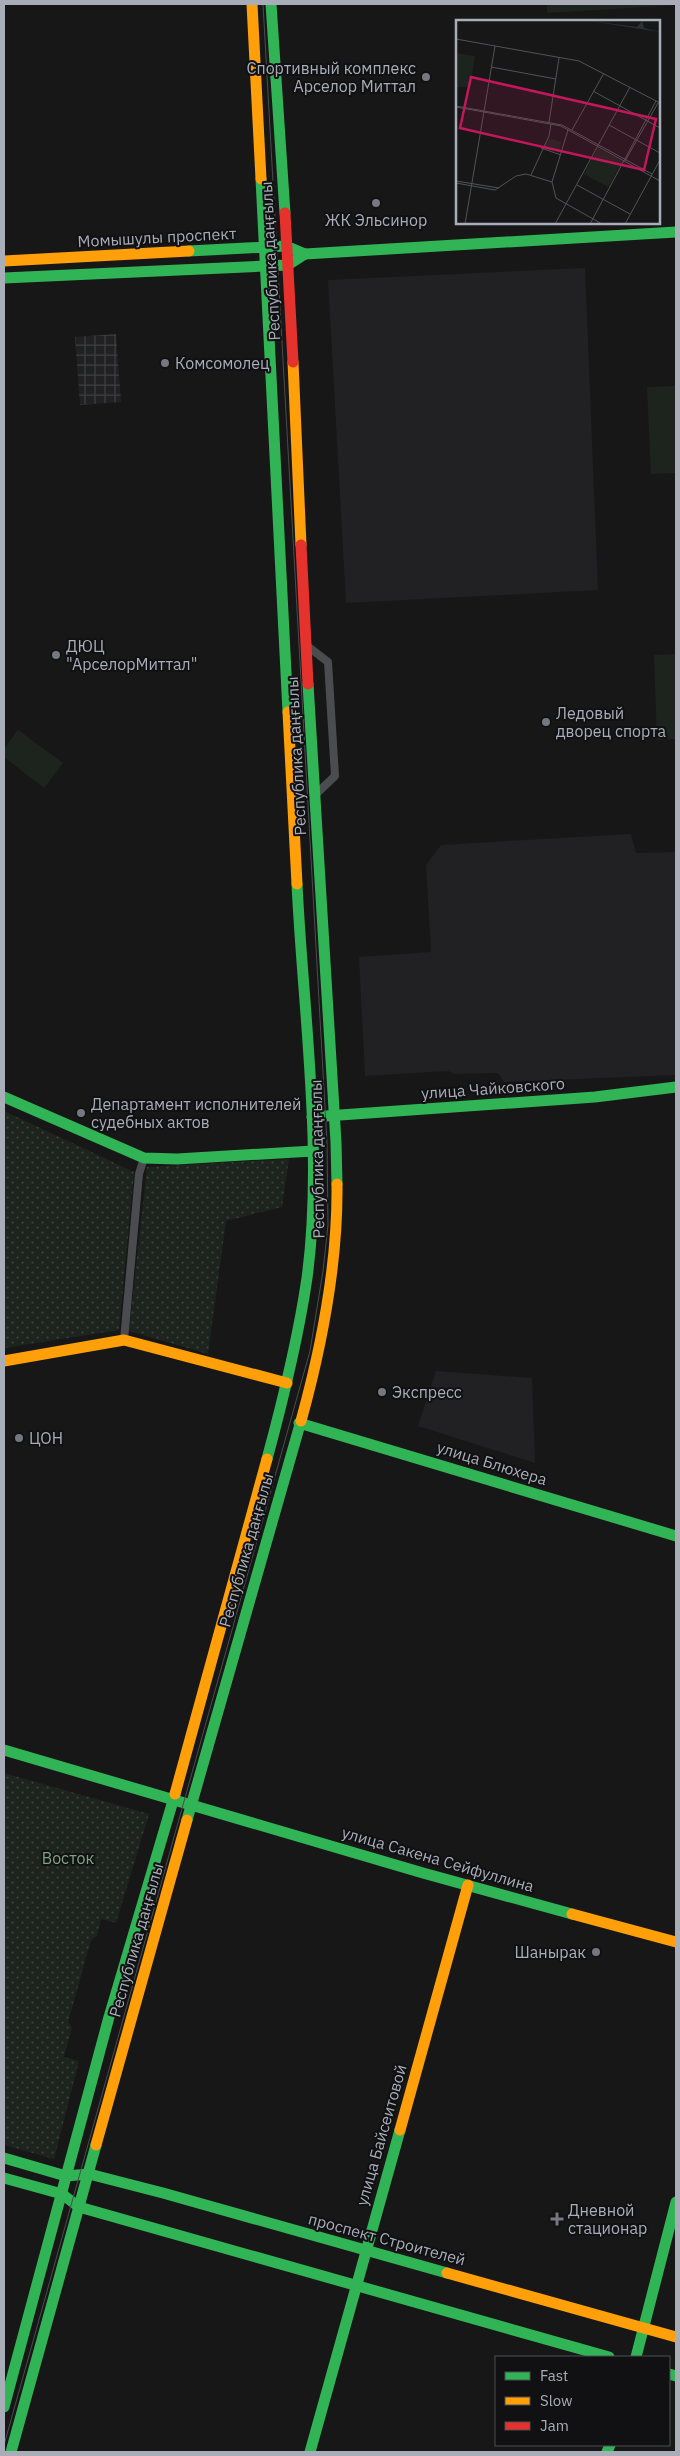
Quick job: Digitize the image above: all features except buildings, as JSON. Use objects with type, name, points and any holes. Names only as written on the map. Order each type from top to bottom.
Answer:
[{"type":"street","name":"Республика даңғылы","points":[[4,2407],[109,2017],[173,1801],[287,1384],[307,1277],[314,1150],[296,881],[252,4]]},
{"type":"street","name":"Республика даңғылы","points":[[11,2452],[309,1392],[330,1288],[337,1216],[334,1116],[306,645],[288,265],[271,4]]},
{"type":"street","points":[[288,265],[305,254],[676,232]]},
{"type":"street","name":"Момышулы проспект","points":[[4,261],[286,246],[305,254]]},
{"type":"street","name":"Момышулы проспект","points":[[4,278],[288,265]]},
{"type":"street","points":[[306,645],[328,662],[334,776],[315,795]]},
{"type":"street","name":"улица Чайковского","points":[[312,1117],[595,1097],[676,1087]]},
{"type":"street","points":[[4,1098],[144,1158],[177,1159],[314,1150]]},
{"type":"street","points":[[124,1340],[139,1174],[144,1158]]},
{"type":"street","points":[[4,1361],[124,1340],[287,1384]]},
{"type":"street","name":"улица Блюхера","points":[[299,1423],[676,1536]]},
{"type":"street","points":[[4,1750],[173,1801]]},
{"type":"street","name":"улица Сакена Сейфуллина","points":[[173,1801],[676,1942]]},
{"type":"street","name":"улица Байсеитовой","points":[[310,2452],[468,1885]]},
{"type":"street","points":[[4,2158],[66,2176],[89,2174]]},
{"type":"street","name":"проспект Строителей","points":[[89,2174],[676,2337]]},
{"type":"street","points":[[4,2178],[62,2194],[79,2207],[356,2287],[605,2356]]},
{"type":"street","points":[[636,2356],[676,2202]]},
{"type":"shaded area","points":[[585,268],[598,590],[346,603],[328,280]]},
{"type":"shaded area","points":[[116,334],[121,402],[80,405],[75,337]]},
{"type":"shaded area","points":[[631,834],[636,853],[676,852],[676,1075],[504,1082],[498,1073],[454,1074],[448,1071],[365,1076],[359,957],[431,952],[426,865],[441,845]]},
{"type":"shaded area","points":[[436,1371],[532,1378],[535,1463],[418,1426]]},
{"type":"green space","points":[[547,4],[676,4],[676,5],[547,13]]},
{"type":"green space","points":[[676,386],[676,473],[651,474],[647,387]]},
{"type":"green space","points":[[676,654],[676,739],[657,740],[654,655]]},
{"type":"green space","points":[[18,730],[63,763],[44,788],[4,757],[4,749]]},
{"type":"green space","points":[[4,1111],[134,1172],[119,1330],[4,1348]]},
{"type":"green space","points":[[289,1159],[282,1207],[226,1221],[208,1354],[129,1331],[147,1167]]},
{"type":"green space","name":"Восток","points":[[4,1773],[149,1814],[116,1923],[101,1919],[97,1936],[91,1940],[68,2022],[72,2027],[64,2057],[79,2061],[54,2159],[4,2145]]},
{"type":"tram line","points":[[4,2445],[310,1351],[323,1271],[328,1225],[327,1143],[263,4]]},
{"type":"traffic: fast","points":[[271,4],[285,213]]},
{"type":"traffic: fast","points":[[261,179],[288,712]]},
{"type":"traffic: fast","points":[[189,251],[286,246],[305,254],[676,232]]},
{"type":"traffic: fast","points":[[4,278],[288,265],[305,254]]},
{"type":"traffic: fast","points":[[308,684],[337,1184]]},
{"type":"traffic: fast","points":[[267,1459],[295,1347],[307,1278],[312,1230],[313,1131],[311,1081],[297,884]]},
{"type":"traffic: fast","points":[[312,1117],[595,1097],[676,1087]]},
{"type":"traffic: fast","points":[[4,1097],[144,1158],[177,1159],[313,1151]]},
{"type":"traffic: fast","points":[[187,1820],[301,1421]]},
{"type":"traffic: fast","points":[[299,1423],[676,1536]]},
{"type":"traffic: fast","points":[[4,1750],[423,1873],[572,1914]]},
{"type":"traffic: fast","points":[[4,2407],[109,2017],[175,1794]]},
{"type":"traffic: fast","points":[[310,2452],[400,2130]]},
{"type":"traffic: fast","points":[[11,2452],[96,2145]]},
{"type":"traffic: fast","points":[[4,2158],[66,2176],[89,2174],[163,2193],[447,2273]]},
{"type":"traffic: fast","points":[[4,2178],[62,2194],[79,2207],[605,2356]]},
{"type":"traffic: fast","points":[[636,2356],[676,2202]]},
{"type":"traffic: fast","points":[[670,2374],[676,2376]]},
{"type":"traffic: fast","points":[[607,2452],[610,2446]]},
{"type":"traffic: slow","points":[[252,4],[261,179]]},
{"type":"traffic: slow","points":[[4,261],[189,251]]},
{"type":"traffic: slow","points":[[293,362],[301,545]]},
{"type":"traffic: slow","points":[[288,712],[297,884]]},
{"type":"traffic: slow","points":[[301,1421],[316,1363],[332,1274],[337,1214],[337,1184]]},
{"type":"traffic: slow","points":[[4,1361],[124,1340],[287,1383]]},
{"type":"traffic: slow","points":[[175,1794],[267,1459]]},
{"type":"traffic: slow","points":[[96,2145],[187,1820]]},
{"type":"traffic: slow","points":[[400,2130],[468,1885]]},
{"type":"traffic: slow","points":[[572,1914],[676,1942]]},
{"type":"traffic: slow","points":[[447,2273],[676,2337]]},
{"type":"traffic: jam","points":[[285,213],[293,362]]},
{"type":"traffic: jam","points":[[301,545],[308,684]]},
{"type":"place","name":"Спортивный комплекс Арселор Миттал","points":[[426,77]]},
{"type":"place","name":"ЖК Эльсинор","points":[[376,203]]},
{"type":"place","name":"Комсомолец","points":[[165,363]]},
{"type":"place","name":"ДЮЦ \"АрселорМиттал\"","points":[[56,655]]},
{"type":"place","name":"Ледовый дворец спорта","points":[[546,722]]},
{"type":"place","name":"Департамент исполнителей судебных актов","points":[[81,1113]]},
{"type":"place","name":"Экспресс","points":[[382,1392]]},
{"type":"place","name":"ЦОН","points":[[19,1438]]},
{"type":"place","name":"Шанырак","points":[[596,1952]]},
{"type":"place","name":"Дневной стационар","points":[[557,2219]]}]
